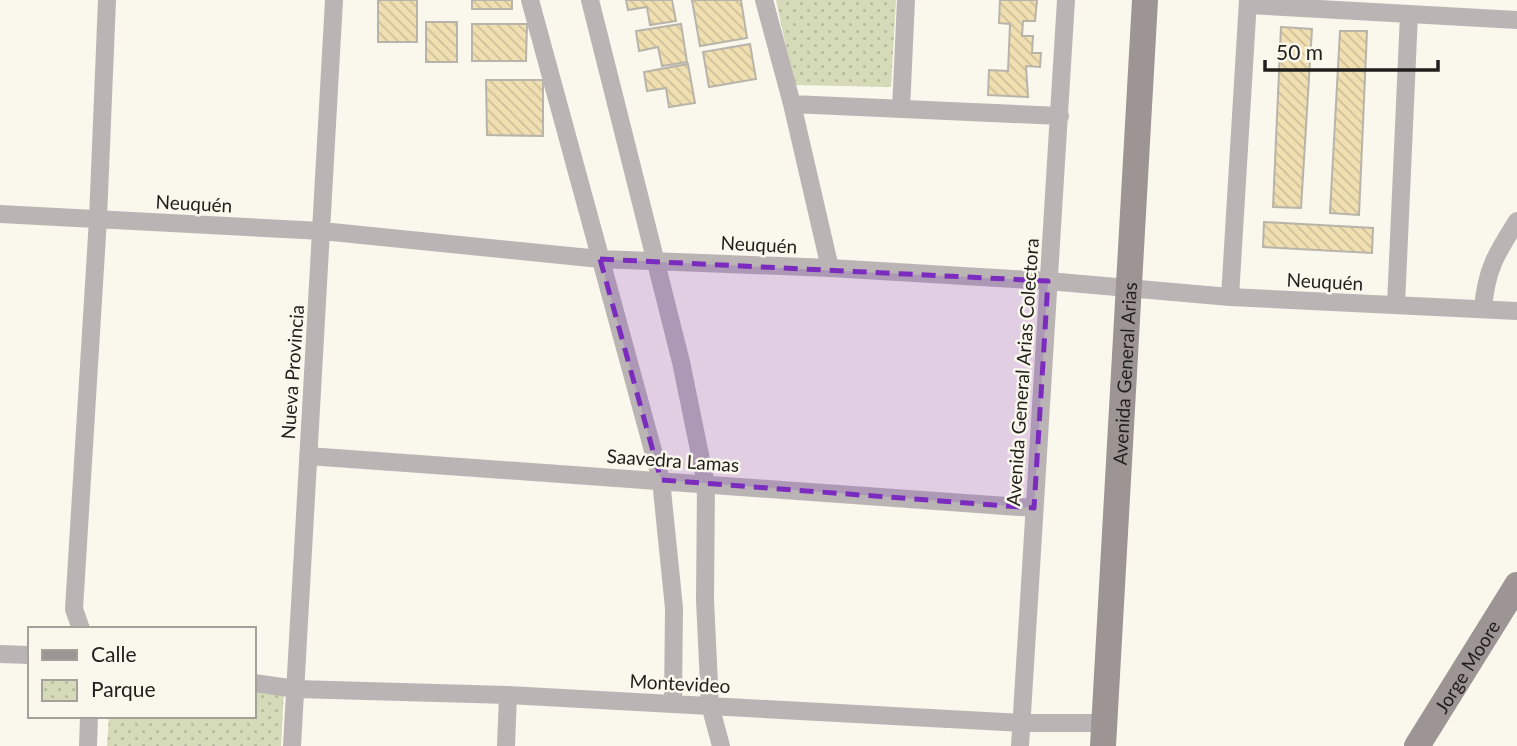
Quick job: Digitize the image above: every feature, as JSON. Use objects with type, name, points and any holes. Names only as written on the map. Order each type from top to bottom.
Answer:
[{"type":"main road","name":"Avenida General Arias","points":[[1104,735],[1144,0]]},
{"type":"main road","name":"Jorge Moore","points":[[1418,746],[1517,585]]},
{"type":"street","points":[[80,627],[74,609],[98,219],[107,0]]},
{"type":"street","name":"Nueva Provincia","points":[[292,746],[334,0]]},
{"type":"street","points":[[530,0],[661,480],[674,608],[673,703]]},
{"type":"street","points":[[590,0],[681,362],[706,484],[705,600],[710,705],[721,746]]},
{"type":"street","points":[[764,0],[792,104],[830,268]]},
{"type":"street","points":[[901,109],[906,0]]},
{"type":"street","name":"Avenida General Arias Colectora","points":[[1020,746],[1066,0]]},
{"type":"street","points":[[1230,298],[1248,3],[1517,20]]},
{"type":"street","points":[[1396,305],[1409,15]]},
{"type":"street","points":[[792,104],[1060,116]]},
{"type":"street","name":"Neuquén","points":[[0,214],[321,231],[600,259],[830,268],[1048,281],[1230,298],[1517,311]]},
{"type":"street","points":[[1482,309],[1485,277],[1491,261],[1517,221]]},
{"type":"street","name":"Saavedra Lamas","points":[[308,456],[1034,508]]},
{"type":"street","points":[[0,654],[28,655]]},
{"type":"street","name":"Montevideo","points":[[256,683],[296,689],[508,695],[1021,723],[1104,735]]},
{"type":"street","points":[[506,746],[508,695]]},
{"type":"street","points":[[88,746],[89,718]]},
{"type":"highlighted area","points":[[600,259],[1048,281],[1034,508],[661,480]]},
{"type":"green space","points":[[776,0],[896,0],[891,87],[794,85]]},
{"type":"green space","points":[[256,688],[284,690],[281,746],[107,746],[109,718],[256,718]]},
{"type":"building","points":[[378,0],[417,0],[417,42],[378,42]]},
{"type":"building","points":[[472,0],[512,0],[512,9],[472,9]]},
{"type":"building","points":[[626,0],[672,0],[676,21],[650,25],[647,7],[628,10]]},
{"type":"building","points":[[692,0],[741,0],[747,38],[700,46]]},
{"type":"building","points":[[1000,0],[1037,0],[1035,21],[1023,21],[1022,36],[1033,36],[1032,53],[1041,53],[1040,67],[1026,66],[1028,97],[988,95],[989,70],[1008,71],[1010,24],[999,23]]},
{"type":"building","points":[[426,22],[457,22],[457,62],[426,62]]},
{"type":"building","points":[[472,24],[527,24],[526,61],[472,61]]},
{"type":"building","points":[[681,24],[687,62],[662,66],[658,47],[639,51],[636,31]]},
{"type":"building","points":[[1281,27],[1312,29],[1301,208],[1273,207]]},
{"type":"building","points":[[1340,31],[1367,31],[1359,215],[1330,213]]},
{"type":"building","points":[[750,44],[756,79],[709,87],[703,52]]},
{"type":"building","points":[[688,64],[695,103],[669,107],[666,88],[647,91],[644,72]]},
{"type":"building","points":[[486,80],[543,80],[543,136],[487,135]]},
{"type":"building","points":[[1264,222],[1373,228],[1372,253],[1263,247]]}]
